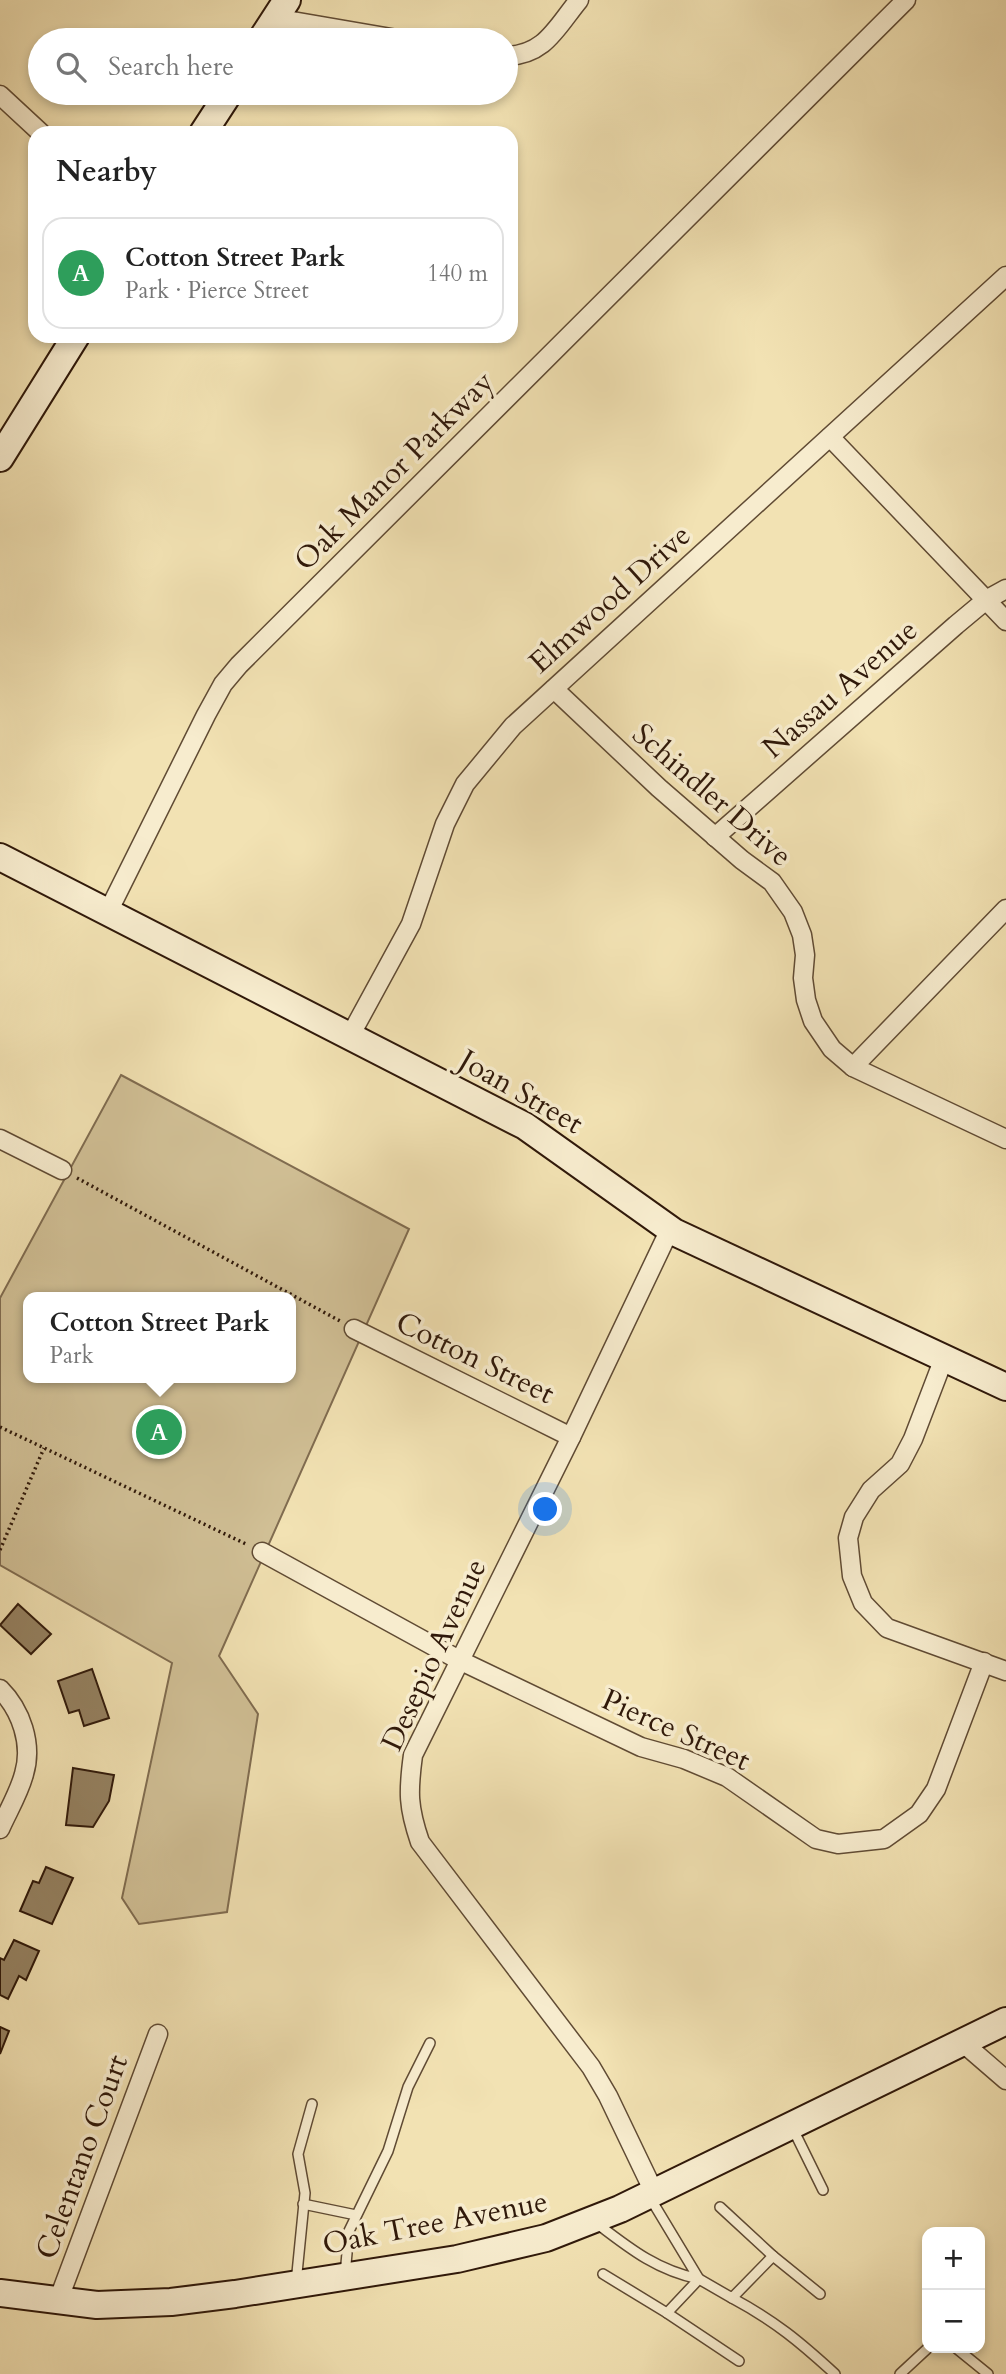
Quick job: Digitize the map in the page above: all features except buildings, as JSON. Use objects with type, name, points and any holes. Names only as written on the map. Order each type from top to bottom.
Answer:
[{"type":"street","points":[[518,55],[542,47],[579,0]]},
{"type":"street","name":"Oak Manor Parkway","points":[[108,912],[206,715],[223,684],[239,664],[600,308],[906,0]]},
{"type":"street","points":[[274,20],[326,28]]},
{"type":"street","points":[[0,95],[33,126]]},
{"type":"street","points":[[208,126],[221,105]]},
{"type":"street","name":"Elmwood Drive","points":[[350,1036],[411,925],[445,824],[465,784],[513,726],[1006,276]]},
{"type":"street","points":[[0,458],[72,343]]},
{"type":"street","points":[[830,437],[1006,621]]},
{"type":"street","name":"Nassau Avenue","points":[[715,837],[986,600],[1006,589]]},
{"type":"street","name":"Schindler Drive","points":[[554,689],[659,788],[715,837],[763,873],[787,901],[802,935],[806,1000],[813,1021],[832,1049],[853,1067],[1006,1139]]},
{"type":"street","name":"Joan Street","points":[[0,856],[525,1126],[670,1229],[1006,1387]]},
{"type":"street","points":[[853,1067],[1006,909]]},
{"type":"street","points":[[0,1139],[62,1170]]},
{"type":"street","name":"Desepio Avenue","points":[[652,2193],[608,2096],[591,2067],[420,1842],[410,1811],[409,1785],[412,1755],[571,1437],[670,1229]]},
{"type":"street","name":"Cotton Street","points":[[354,1329],[571,1437]]},
{"type":"street","points":[[944,1359],[913,1439],[900,1464],[871,1490],[854,1517],[848,1538],[852,1576],[863,1603],[887,1628],[1006,1671]]},
{"type":"street","name":"Pierce Street","points":[[262,1552],[459,1660],[641,1747],[684,1759],[727,1777],[816,1839],[838,1844],[884,1839],[919,1814],[936,1789],[985,1662]]},
{"type":"street","points":[[0,1689],[18,1712],[27,1753],[24,1773],[0,1829]]},
{"type":"street","name":"Oak Tree Avenue","points":[[0,2293],[97,2305],[171,2302],[345,2277],[501,2250],[546,2238],[594,2221],[1006,2021]]},
{"type":"street","name":"Celentano Court","points":[[58,2301],[158,2034]]},
{"type":"street","points":[[962,2042],[1006,2080]]},
{"type":"lane","points":[[345,2277],[349,2231],[388,2151],[408,2087],[430,2043]]},
{"type":"lane","points":[[295,2285],[305,2193],[298,2154],[312,2104]]},
{"type":"lane","points":[[791,2125],[823,2190]]},
{"type":"lane","points":[[652,2193],[699,2279]]},
{"type":"lane","points":[[303,2204],[356,2215]]},
{"type":"lane","points":[[720,2207],[773,2256],[820,2294]]},
{"type":"lane","points":[[594,2221],[638,2255],[675,2274],[699,2279],[768,2318],[794,2336],[835,2374]]},
{"type":"lane","points":[[732,2298],[773,2256]]},
{"type":"lane","points":[[603,2274],[739,2361]]},
{"type":"lane","points":[[667,2313],[699,2279]]},
{"type":"lane","points":[[900,2374],[923,2353]]},
{"type":"lane","points":[[962,2353],[988,2374]]},
{"type":"path","points":[[62,1170],[286,1292]]},
{"type":"path","points":[[296,1297],[354,1329]]},
{"type":"path","points":[[0,1427],[262,1552]]},
{"type":"path","points":[[0,1550],[44,1448]]},
{"type":"shaded area","points":[[121,1075],[409,1229],[219,1656],[258,1714],[227,1912],[139,1924],[122,1898],[172,1663],[0,1565],[0,1298]]},
{"type":"place","name":"Cotton Street Park","points":[[159,1432]]}]
